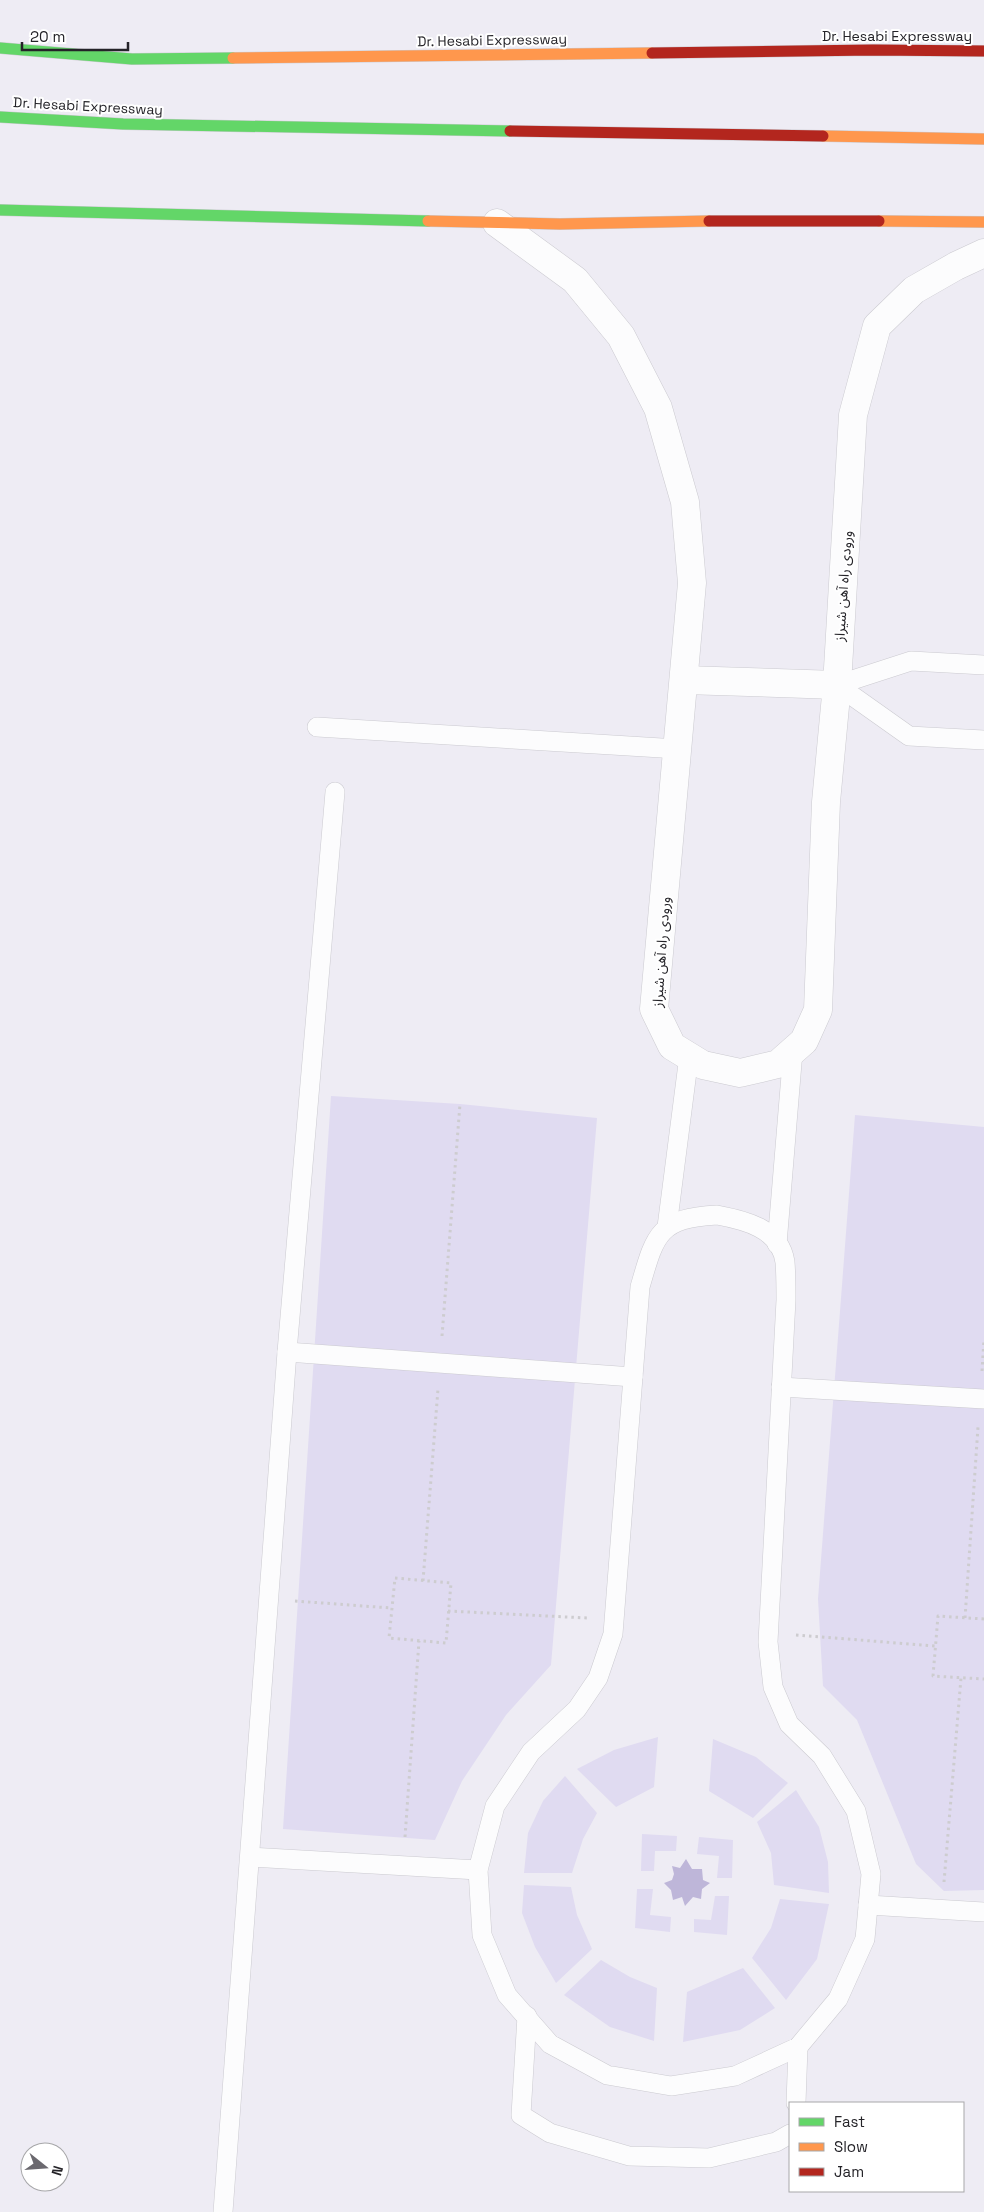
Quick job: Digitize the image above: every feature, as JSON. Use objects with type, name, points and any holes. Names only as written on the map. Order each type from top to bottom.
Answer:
[{"type":"main road","name":"Dr. Hesabi Expressway","points":[[0,48],[132,59],[874,50],[984,51]]},
{"type":"main road","name":"Dr. Hesabi Expressway","points":[[0,117],[123,124],[984,139]]},
{"type":"main road","points":[[0,210],[560,224],[754,220],[984,222]]},
{"type":"street","name":"ورودی راه آهن شیراز","points":[[497,223],[575,280],[621,336],[658,408],[685,502],[692,583],[654,1009],[672,1046],[703,1065],[740,1073],[778,1064],[804,1041],[818,1010],[826,802],[837,685],[853,416],[877,326],[914,290],[956,266],[984,253]]},
{"type":"street","points":[[684,680],[837,685]]},
{"type":"lane","points":[[837,685],[911,661],[984,665]]},
{"type":"lane","points":[[837,685],[909,736],[984,740]]},
{"type":"lane","points":[[318,727],[678,750]]},
{"type":"lane","points":[[223,2212],[251,1857],[287,1352],[335,792]]},
{"type":"lane","points":[[777,1244],[793,1051]]},
{"type":"lane","points":[[667,1227],[689,1056]]},
{"type":"lane","points":[[717,1215],[744,1220],[765,1230],[777,1244],[784,1259],[786,1300],[768,1633],[773,1687],[789,1724],[822,1756],[856,1811],[871,1874],[865,1940],[838,1999],[798,2047],[735,2076],[671,2086],[607,2075],[550,2044],[507,1995],[482,1935],[478,1870],[494,1806],[531,1752],[577,1709],[598,1678],[613,1634],[640,1287],[652,1246],[667,1227],[680,1219],[717,1215]]},
{"type":"lane","points":[[287,1352],[633,1377]]},
{"type":"lane","points":[[781,1386],[982,1399]]},
{"type":"lane","points":[[251,1857],[478,1870]]},
{"type":"lane","points":[[868,1905],[984,1912]]},
{"type":"lane","points":[[526,2016],[521,2115],[550,2133],[629,2156],[709,2158],[776,2142],[789,2135]]},
{"type":"lane","points":[[796,2102],[798,2047]]},
{"type":"path","points":[[965,1618],[982,1399],[984,1339]]},
{"type":"path","points":[[395,1578],[450,1583],[448,1611],[446,1643],[389,1638],[395,1578]]},
{"type":"path","points":[[270,1599],[392,1608]]},
{"type":"path","points":[[448,1611],[614,1620]]},
{"type":"path","points":[[984,1619],[938,1616],[933,1676],[984,1680]]},
{"type":"path","points":[[768,1633],[935,1646]]},
{"type":"path","points":[[402,1865],[419,1641]]},
{"type":"path","points":[[941,1910],[961,1678]]},
{"type":"shaded area","points":[[331,1096],[460,1104],[597,1118],[551,1665],[506,1715],[462,1781],[435,1840],[283,1829]]},
{"type":"shaded area","points":[[855,1115],[984,1127],[984,1890],[944,1891],[916,1864],[857,1720],[823,1686],[818,1599]]},
{"type":"shaded area","points":[[658,1737],[654,1787],[616,1807],[577,1769],[614,1750]]},
{"type":"shaded area","points":[[713,1739],[756,1757],[788,1783],[753,1818],[709,1791]]},
{"type":"shaded area","points":[[565,1776],[597,1813],[583,1839],[572,1873],[524,1873],[528,1833],[543,1801]]},
{"type":"shaded area","points":[[796,1790],[819,1827],[828,1862],[829,1893],[774,1885],[771,1853],[757,1822]]},
{"type":"shaded area","points":[[642,1834],[677,1836],[676,1851],[655,1851],[654,1871],[641,1871]]},
{"type":"shaded area","points":[[699,1837],[733,1840],[732,1878],[717,1878],[719,1856],[697,1854]]},
{"type":"shaded area","points":[[686,1859],[692,1869],[702,1869],[703,1880],[710,1883],[702,1889],[701,1899],[693,1897],[685,1906],[682,1897],[673,1900],[671,1890],[664,1883],[672,1880],[674,1874],[672,1866],[680,1868]]},
{"type":"shaded area","points":[[524,1885],[571,1887],[577,1915],[592,1949],[556,1983],[535,1947],[522,1913]]},
{"type":"shaded area","points":[[637,1889],[653,1889],[650,1915],[671,1917],[670,1932],[635,1928]]},
{"type":"shaded area","points":[[715,1896],[729,1896],[727,1935],[694,1932],[694,1919],[711,1920]]},
{"type":"shaded area","points":[[780,1899],[829,1904],[817,1959],[786,2000],[752,1958],[771,1928]]},
{"type":"shaded area","points":[[601,1960],[630,1977],[657,1988],[654,2041],[610,2027],[564,1995]]},
{"type":"shaded area","points":[[743,1968],[775,2008],[740,2030],[683,2042],[687,1992]]},
{"type":"traffic: fast","points":[[0,48],[132,59],[233,58]]},
{"type":"traffic: fast","points":[[0,117],[123,124],[510,131]]},
{"type":"traffic: fast","points":[[0,210],[428,221]]},
{"type":"traffic: slow","points":[[233,58],[652,53]]},
{"type":"traffic: slow","points":[[823,136],[984,139]]},
{"type":"traffic: slow","points":[[428,221],[560,224],[709,221]]},
{"type":"traffic: slow","points":[[879,221],[984,222]]},
{"type":"traffic: jam","points":[[652,53],[873,50],[984,51]]},
{"type":"traffic: jam","points":[[510,131],[823,136]]},
{"type":"traffic: jam","points":[[709,221],[879,221]]}]
